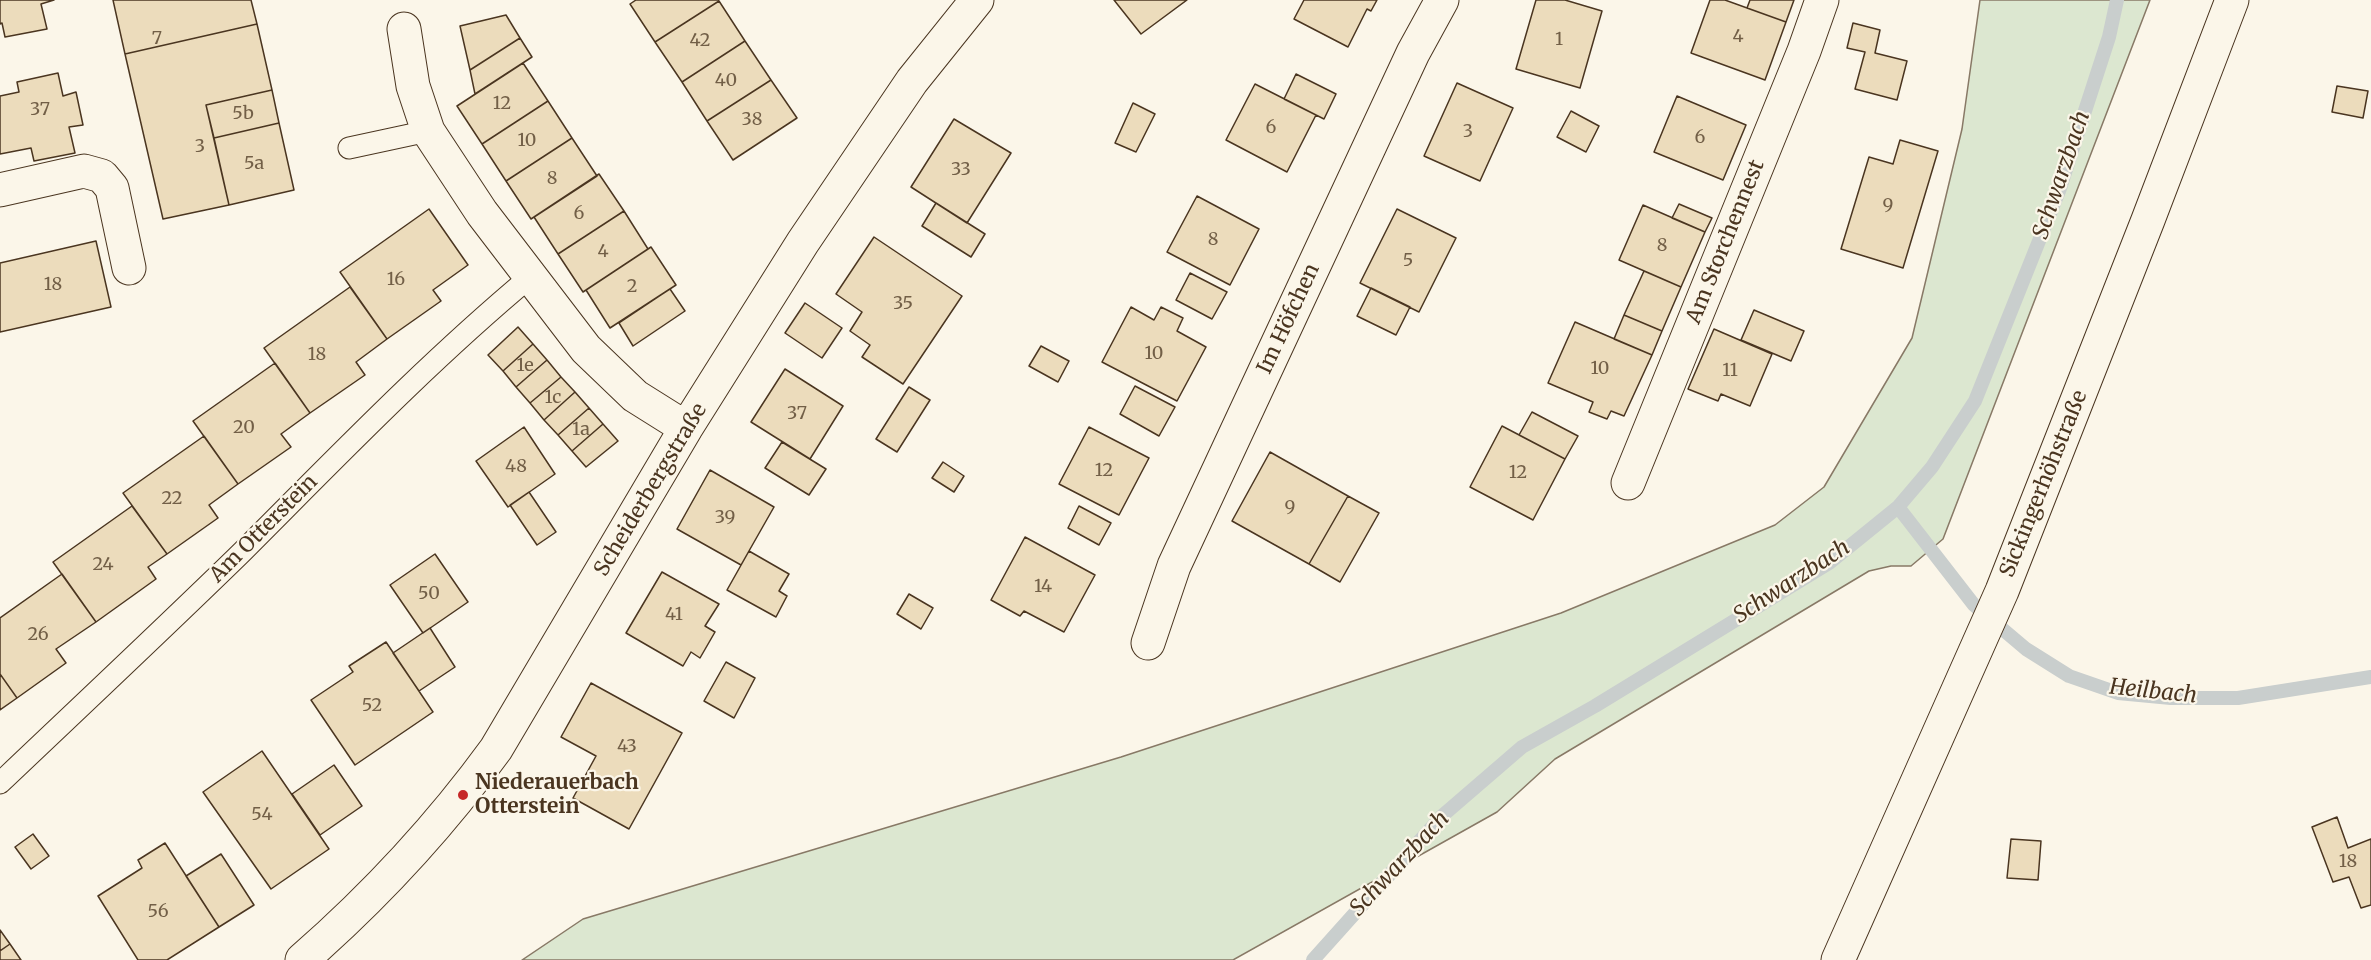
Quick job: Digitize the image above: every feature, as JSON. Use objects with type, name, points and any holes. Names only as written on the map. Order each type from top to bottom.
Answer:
[{"type":"street","name":"Scheiderbergstraße","points":[[302,960],[356,911],[463,795],[496,749],[686,428],[803,242],[905,90],[977,0]]},
{"type":"street","name":"Im Höfchen","points":[[1148,643],[1174,566],[1408,64],[1442,0]]},
{"type":"street","name":"Am Storchennest","points":[[1628,483],[1804,51],[1822,0]]},
{"type":"street","name":"Sickingerhöhstraße","points":[[1838,960],[2002,591],[2232,0]]},
{"type":"street","points":[[404,29],[413,86],[428,131],[482,213],[585,349],[635,396],[686,428]]},
{"type":"street","points":[[0,190],[84,171],[102,176],[112,188],[129,268]]},
{"type":"lane","points":[[349,148],[428,131]]},
{"type":"lane","name":"Am Otterstein","points":[[0,783],[238,556],[397,395],[490,310],[530,277]]},
{"type":"green space","points":[[1980,0],[2150,0],[1943,539],[1911,566],[1891,566],[1869,571],[1555,759],[1497,812],[1233,960],[522,960],[583,919],[1121,757],[1561,613],[1775,525],[1824,487],[1912,338],[1962,129]]},
{"type":"building","points":[[0,0],[54,0],[41,4],[47,29],[5,37],[2,23],[0,24]]},
{"type":"building","points":[[113,0],[251,0],[257,24],[125,54]]},
{"type":"building","points":[[636,0],[719,1],[655,42],[630,4]]},
{"type":"building","points":[[1114,0],[1187,0],[1141,34]]},
{"type":"building","points":[[1304,0],[1377,0],[1371,11],[1367,9],[1348,47],[1294,19]]},
{"type":"building","points":[[1536,0],[1565,0],[1602,11],[1580,88],[1516,69]]},
{"type":"building","points":[[1710,0],[1725,0],[1786,22],[1765,80],[1691,53]]},
{"type":"building","points":[[1750,0],[1794,0],[1786,22],[1747,8]]},
{"type":"building","points":[[719,1],[745,41],[682,82],[655,42]]},
{"type":"building","points":[[506,15],[520,38],[470,70],[460,26]]},
{"type":"building","points":[[1853,23],[1880,30],[1875,53],[1907,61],[1897,100],[1855,89],[1865,52],[1847,48]]},
{"type":"building","points":[[257,24],[272,90],[206,105],[229,205],[163,219],[125,54]]},
{"type":"building","points":[[520,38],[532,57],[475,94],[470,70]]},
{"type":"building","points":[[745,41],[771,80],[707,121],[682,82]]},
{"type":"building","points":[[523,63],[548,101],[482,144],[457,106]]},
{"type":"building","points":[[58,73],[63,96],[76,92],[83,125],[69,127],[75,153],[34,161],[31,148],[0,154],[0,96],[19,92],[17,82]]},
{"type":"building","points":[[1296,74],[1336,94],[1324,119],[1284,99]]},
{"type":"building","points":[[771,80],[797,118],[733,160],[707,121]]},
{"type":"building","points":[[1457,83],[1513,108],[1480,181],[1424,156]]},
{"type":"building","points":[[1255,84],[1316,115],[1287,172],[1226,140]]},
{"type":"building","points":[[2337,86],[2368,91],[2363,118],[2332,112]]},
{"type":"building","points":[[272,90],[279,123],[214,138],[206,105]]},
{"type":"building","points":[[1677,96],[1746,125],[1723,180],[1654,152]]},
{"type":"building","points":[[548,101],[572,138],[506,181],[482,144]]},
{"type":"building","points":[[1133,103],[1155,114],[1136,152],[1115,143]]},
{"type":"building","points":[[1571,111],[1599,126],[1586,152],[1557,137]]},
{"type":"building","points":[[954,119],[1011,153],[967,223],[911,187]]},
{"type":"building","points":[[279,123],[294,190],[229,205],[214,138]]},
{"type":"building","points":[[572,138],[597,176],[531,219],[506,181]]},
{"type":"building","points":[[1900,140],[1938,151],[1903,268],[1841,249],[1869,157],[1893,164]]},
{"type":"building","points":[[599,174],[624,211],[558,254],[534,217]]},
{"type":"building","points":[[1197,196],[1259,229],[1230,285],[1167,252]]},
{"type":"building","points":[[936,203],[985,234],[971,257],[922,226]]},
{"type":"building","points":[[1679,204],[1712,218],[1705,232],[1672,218]]},
{"type":"building","points":[[1643,205],[1705,232],[1681,287],[1619,260]]},
{"type":"building","points":[[429,209],[468,265],[433,290],[441,301],[387,339],[340,272]]},
{"type":"building","points":[[1397,209],[1456,238],[1419,312],[1360,283]]},
{"type":"building","points":[[624,211],[648,249],[583,292],[558,254]]},
{"type":"building","points":[[874,237],[962,296],[903,384],[862,357],[870,345],[850,331],[862,312],[836,294]]},
{"type":"building","points":[[96,241],[111,307],[0,332],[0,263]]},
{"type":"building","points":[[651,247],[676,285],[610,328],[586,290]]},
{"type":"building","points":[[1644,271],[1681,287],[1662,331],[1624,315]]},
{"type":"building","points":[[1190,273],[1227,292],[1212,319],[1176,300]]},
{"type":"building","points":[[350,287],[387,339],[356,362],[365,375],[310,413],[264,348]]},
{"type":"building","points":[[1371,288],[1410,307],[1396,335],[1357,316]]},
{"type":"building","points":[[670,289],[685,311],[633,346],[619,323]]},
{"type":"building","points":[[805,303],[842,328],[822,358],[785,333]]},
{"type":"building","points":[[1131,307],[1154,320],[1161,307],[1183,318],[1177,331],[1206,347],[1177,401],[1102,362]]},
{"type":"building","points":[[1754,310],[1804,331],[1791,361],[1741,340]]},
{"type":"building","points":[[1624,315],[1662,331],[1652,355],[1614,339]]},
{"type":"building","points":[[1575,322],[1652,355],[1624,416],[1611,411],[1607,419],[1589,412],[1593,402],[1548,383]]},
{"type":"building","points":[[518,327],[533,344],[503,371],[488,355]]},
{"type":"building","points":[[1714,329],[1772,354],[1750,406],[1721,394],[1718,401],[1688,389]]},
{"type":"building","points":[[533,344],[547,360],[516,387],[503,371]]},
{"type":"building","points":[[1041,346],[1069,361],[1058,382],[1029,366]]},
{"type":"building","points":[[547,360],[561,377],[530,403],[516,387]]},
{"type":"building","points":[[275,363],[310,413],[281,434],[291,447],[238,484],[193,421]]},
{"type":"building","points":[[785,369],[843,406],[810,459],[751,422]]},
{"type":"building","points":[[561,377],[575,392],[544,420],[530,403]]},
{"type":"building","points":[[1135,386],[1175,407],[1159,436],[1120,414]]},
{"type":"building","points":[[909,387],[930,400],[897,452],[876,439]]},
{"type":"building","points":[[575,392],[589,408],[558,435],[544,420]]},
{"type":"building","points":[[589,408],[603,424],[572,451],[558,435]]},
{"type":"building","points":[[1532,412],[1578,436],[1565,459],[1519,435]]},
{"type":"building","points":[[603,424],[618,441],[586,467],[572,451]]},
{"type":"building","points":[[1502,426],[1565,459],[1533,520],[1470,487]]},
{"type":"building","points":[[524,427],[555,474],[508,507],[476,461]]},
{"type":"building","points":[[1089,427],[1149,458],[1119,515],[1059,484]]},
{"type":"building","points":[[204,436],[238,484],[209,505],[218,518],[167,554],[123,493]]},
{"type":"building","points":[[782,442],[826,469],[809,495],[765,468]]},
{"type":"building","points":[[1270,452],[1348,496],[1309,564],[1232,521]]},
{"type":"building","points":[[943,462],[964,476],[954,492],[932,478]]},
{"type":"building","points":[[710,470],[774,507],[741,565],[677,529]]},
{"type":"building","points":[[529,492],[556,532],[537,545],[510,505]]},
{"type":"building","points":[[1348,496],[1379,513],[1340,582],[1309,564]]},
{"type":"building","points":[[132,506],[167,554],[148,567],[156,579],[96,622],[53,562]]},
{"type":"building","points":[[1079,506],[1111,523],[1099,545],[1068,528]]},
{"type":"building","points":[[1025,537],[1095,575],[1064,632],[1024,611],[1020,616],[991,600]]},
{"type":"building","points":[[749,551],[789,574],[779,591],[787,596],[776,617],[727,590]]},
{"type":"building","points":[[435,554],[468,602],[423,633],[390,585]]},
{"type":"building","points":[[662,572],[719,604],[705,626],[715,632],[700,658],[691,652],[683,666],[626,633]]},
{"type":"building","points":[[62,574],[96,622],[56,649],[66,663],[17,698],[0,674],[0,618]]},
{"type":"building","points":[[909,594],[933,608],[921,629],[897,614]]},
{"type":"building","points":[[430,628],[455,667],[419,691],[393,653]]},
{"type":"building","points":[[386,642],[433,712],[355,765],[311,700],[353,672],[349,666]]},
{"type":"building","points":[[726,662],[755,678],[734,718],[704,701]]},
{"type":"building","points":[[0,674],[17,698],[0,710]]},
{"type":"building","points":[[591,683],[682,733],[629,829],[573,798],[596,756],[561,737]]},
{"type":"building","points":[[262,751],[329,849],[271,889],[203,792]]},
{"type":"building","points":[[334,765],[362,806],[320,835],[292,794]]},
{"type":"building","points":[[2337,817],[2348,848],[2371,839],[2371,905],[2361,908],[2349,877],[2333,882],[2312,827]]},
{"type":"building","points":[[33,834],[49,856],[31,869],[15,847]]},
{"type":"building","points":[[2011,839],[2041,841],[2038,880],[2007,878]]},
{"type":"building","points":[[165,843],[219,927],[167,960],[138,960],[98,896],[142,868],[138,860]]},
{"type":"building","points":[[221,854],[254,905],[219,927],[186,876]]},
{"type":"building","points":[[0,930],[10,944],[0,951]]},
{"type":"building","points":[[10,944],[21,960],[0,960],[0,951]]},
{"type":"waterway","name":"Schwarzbach","points":[[1313,960],[1442,816],[1522,747],[1595,706],[1829,563],[1898,507],[1932,467],[1975,401],[2059,191],[2109,37],[2117,0]]},
{"type":"waterway","name":"Heilbach","points":[[1898,507],[1974,605],[2026,649],[2069,676],[2118,693],[2171,698],[2238,698],[2371,677]]},
{"type":"place","name":"Niederauerbach Otterstein","points":[[463,795]]}]
